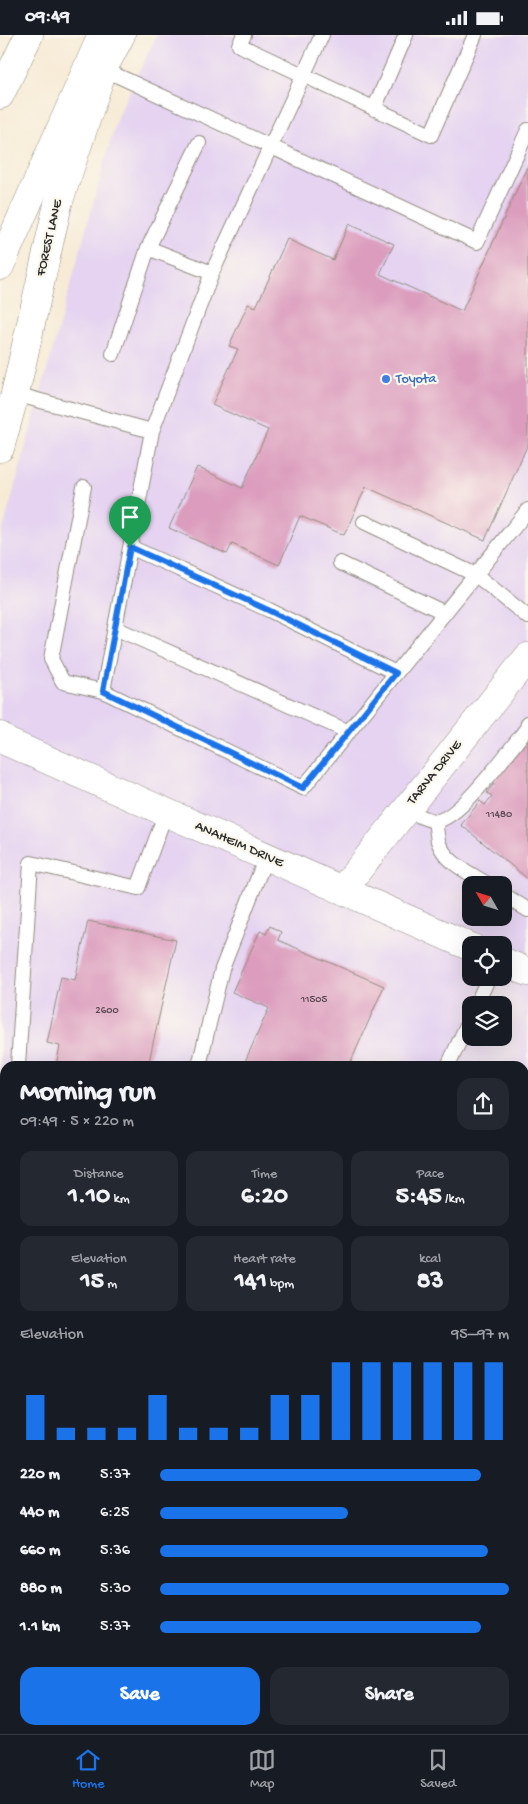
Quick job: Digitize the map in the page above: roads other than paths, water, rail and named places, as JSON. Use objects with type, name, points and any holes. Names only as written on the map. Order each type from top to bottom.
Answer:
[{"type":"main road","points":[[0,95],[29,35]]},
{"type":"main road","points":[[0,266],[102,35]]},
{"type":"main road","name":"FOREST LANE","points":[[0,448],[15,394],[58,204],[103,69],[120,35]]},
{"type":"main road","name":"TARNA DRIVE","points":[[342,890],[406,810],[526,667]]},
{"type":"main road","name":"ANAHEIM DRIVE","points":[[2,740],[462,943]]},
{"type":"main road","points":[[512,965],[528,972]]},
{"type":"lane","points":[[244,35],[239,45],[431,135],[475,35]]},
{"type":"lane","points":[[103,691],[152,431],[212,273],[322,35]]},
{"type":"lane","points":[[374,109],[406,35]]},
{"type":"lane","points":[[103,69],[477,241],[528,130]]},
{"type":"lane","points":[[113,354],[148,248],[199,143]]},
{"type":"lane","points":[[148,248],[212,273]]},
{"type":"lane","points":[[15,394],[152,431]]},
{"type":"lane","points":[[84,487],[51,659],[62,682],[103,691],[303,788],[528,510]]},
{"type":"lane","points":[[364,522],[476,575],[528,617]]},
{"type":"lane","points":[[130,547],[268,610],[396,673]]},
{"type":"lane","points":[[340,563],[445,613]]},
{"type":"lane","points":[[115,628],[349,732]]},
{"type":"lane","points":[[406,810],[435,821],[449,816],[468,800],[502,761],[528,723]]},
{"type":"lane","points":[[18,1061],[31,863],[138,888],[166,812]]},
{"type":"lane","points":[[435,821],[438,840],[444,854],[456,865],[474,876]]},
{"type":"lane","points":[[200,1061],[222,969],[266,857]]},
{"type":"lane","points":[[512,900],[528,910]]},
{"type":"lane","points":[[450,1061],[462,1036]]},
{"type":"place","name":"Toyota","points":[[386,379]]}]
